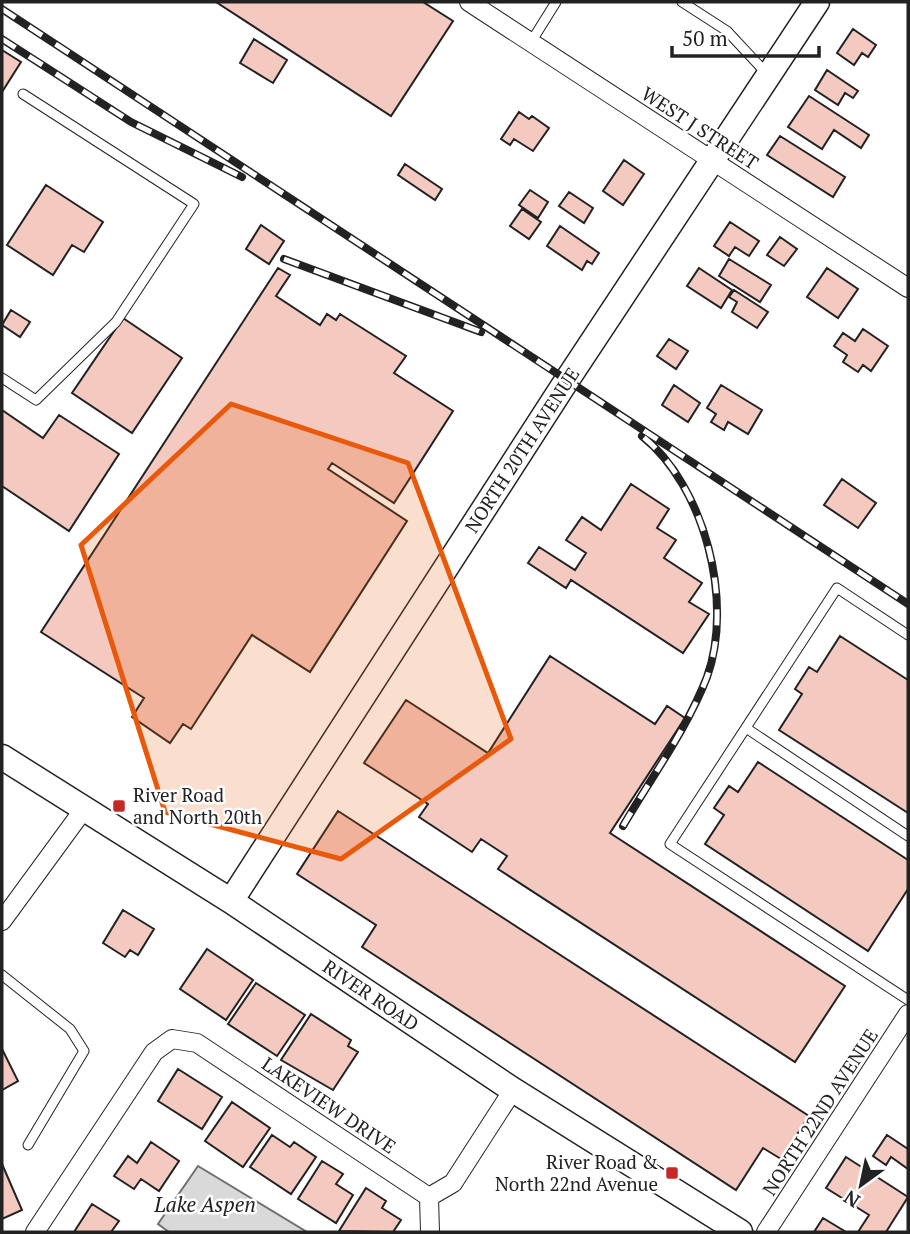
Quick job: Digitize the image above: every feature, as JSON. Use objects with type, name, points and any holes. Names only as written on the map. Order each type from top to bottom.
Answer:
[{"type":"street","name":"WEST J STREET","points":[[469,2],[908,288]]},
{"type":"street","name":"NORTH 20TH AVENUE","points":[[231,901],[575,369],[817,2]]},
{"type":"street","name":"RIVER ROAD","points":[[2,757],[231,901],[513,1090],[740,1232]]},
{"type":"street","points":[[2,921],[84,809]]},
{"type":"street","name":"NORTH 22ND AVENUE","points":[[766,1232],[908,1014]]},
{"type":"street","name":"LAKEVIEW DRIVE","points":[[35,1232],[154,1052],[172,1038],[197,1043],[429,1197]]},
{"type":"street","points":[[430,1232],[429,1197],[453,1183],[513,1090]]},
{"type":"lane","points":[[531,42],[556,2]]},
{"type":"lane","points":[[682,2],[727,31],[769,76]]},
{"type":"lane","points":[[2,378],[36,400],[116,323],[194,204],[23,94]]},
{"type":"lane","points":[[908,635],[837,588],[670,844],[908,1000]]},
{"type":"lane","points":[[746,728],[908,836]]},
{"type":"lane","points":[[2,975],[70,1029],[84,1051],[28,1145]]},
{"type":"highlighted area","points":[[231,404],[408,463],[511,739],[341,859],[165,812],[81,545]]},
{"type":"water","name":"Lake Aspen","points":[[198,1166],[307,1232],[169,1232],[158,1224]]},
{"type":"building","points":[[216,2],[423,2],[453,21],[391,116]]},
{"type":"building","points":[[853,29],[876,45],[868,57],[862,53],[854,65],[837,53]]},
{"type":"building","points":[[254,39],[287,60],[273,83],[240,63]]},
{"type":"building","points":[[2,50],[21,62],[2,92]]},
{"type":"building","points":[[827,70],[858,91],[853,98],[845,93],[838,105],[815,90]]},
{"type":"building","points":[[809,96],[869,135],[861,148],[834,130],[822,149],[788,127]]},
{"type":"building","points":[[519,112],[529,119],[532,116],[549,128],[533,151],[514,139],[510,145],[501,139]]},
{"type":"building","points":[[780,136],[845,177],[833,197],[767,155]]},
{"type":"building","points":[[624,160],[644,174],[623,205],[603,191]]},
{"type":"building","points":[[405,164],[442,189],[435,200],[398,175]]},
{"type":"building","points":[[46,185],[103,222],[84,252],[72,245],[53,275],[7,245]]},
{"type":"building","points":[[530,190],[548,202],[538,218],[519,205]]},
{"type":"building","points":[[569,192],[593,208],[584,223],[559,206]]},
{"type":"building","points":[[522,209],[541,222],[529,239],[510,226]]},
{"type":"building","points":[[730,222],[759,241],[749,256],[735,247],[729,256],[714,246]]},
{"type":"building","points":[[261,225],[284,241],[269,264],[246,249]]},
{"type":"building","points":[[560,226],[599,253],[592,264],[587,261],[582,270],[547,246]]},
{"type":"building","points":[[780,237],[797,249],[784,266],[767,255]]},
{"type":"building","points":[[729,259],[771,285],[760,302],[719,276]]},
{"type":"building","points":[[278,268],[290,275],[276,296],[320,325],[327,314],[336,320],[340,314],[406,356],[394,373],[453,411],[394,503],[332,463],[328,469],[407,521],[310,672],[252,635],[191,729],[183,724],[170,743],[132,717],[144,698],[41,632]]},
{"type":"building","points":[[699,268],[732,290],[721,308],[687,286]]},
{"type":"building","points":[[827,268],[858,289],[838,318],[807,297]]},
{"type":"building","points":[[734,290],[768,312],[757,328],[732,312],[737,302],[729,297]]},
{"type":"building","points":[[11,310],[30,322],[20,337],[2,325]]},
{"type":"building","points":[[123,318],[182,358],[132,433],[72,393]]},
{"type":"building","points":[[863,329],[888,346],[871,371],[863,365],[858,372],[843,362],[847,355],[834,346],[843,333],[855,341]]},
{"type":"building","points":[[669,339],[688,351],[676,369],[657,356]]},
{"type":"building","points":[[674,385],[700,403],[688,422],[662,405]]},
{"type":"building","points":[[721,385],[762,410],[748,434],[728,422],[724,430],[711,422],[716,414],[707,408]]},
{"type":"building","points":[[2,410],[43,438],[59,415],[119,454],[69,531],[2,486]]},
{"type":"building","points":[[842,479],[876,503],[858,528],[824,505]]},
{"type":"building","points":[[631,484],[669,509],[657,528],[676,540],[664,558],[702,583],[689,602],[709,614],[683,653],[571,580],[566,588],[528,563],[539,547],[575,570],[586,553],[566,540],[582,517],[601,530]]},
{"type":"building","points":[[840,636],[908,680],[908,813],[779,730],[802,694],[795,689],[809,667],[817,672]]},
{"type":"building","points":[[550,656],[655,724],[667,706],[685,718],[610,833],[845,986],[795,1062],[498,869],[507,856],[481,839],[472,852],[419,817],[428,804],[364,763],[406,700],[488,753]]},
{"type":"building","points":[[758,762],[908,860],[908,889],[868,951],[705,844],[724,815],[714,808],[729,786],[738,792]]},
{"type":"building","points":[[338,811],[809,1116],[781,1159],[763,1148],[736,1190],[362,947],[376,925],[297,874]]},
{"type":"building","points":[[123,910],[154,929],[138,955],[130,950],[125,957],[103,943]]},
{"type":"building","points":[[207,949],[253,980],[226,1020],[180,989]]},
{"type":"building","points":[[256,983],[305,1015],[277,1056],[228,1024]]},
{"type":"building","points":[[311,1014],[351,1040],[348,1046],[358,1052],[333,1090],[281,1060]]},
{"type":"building","points":[[2,1049],[18,1081],[2,1090]]},
{"type":"building","points":[[178,1069],[222,1097],[202,1129],[158,1101]]},
{"type":"building","points":[[232,1102],[270,1128],[243,1167],[205,1141]]},
{"type":"building","points":[[272,1135],[290,1147],[294,1142],[316,1157],[291,1194],[250,1167]]},
{"type":"building","points":[[887,1135],[908,1149],[908,1169],[891,1157],[886,1165],[873,1156]]},
{"type":"building","points":[[151,1142],[179,1161],[159,1191],[141,1179],[134,1189],[114,1176],[128,1156],[137,1163]]},
{"type":"building","points":[[846,1157],[908,1197],[886,1232],[858,1232],[869,1215],[826,1188]]},
{"type":"building","points":[[322,1161],[343,1174],[336,1184],[353,1195],[336,1223],[298,1199]]},
{"type":"building","points":[[2,1164],[22,1210],[2,1219]]},
{"type":"building","points":[[366,1188],[386,1201],[382,1208],[401,1220],[393,1232],[339,1231]]},
{"type":"building","points":[[92,1204],[119,1221],[111,1232],[74,1232]]},
{"type":"building","points":[[823,1218],[846,1232],[814,1232]]},
{"type":"railway","points":[[2,9],[908,604]]},
{"type":"railway","points":[[2,39],[131,122],[242,177]]},
{"type":"railway","points":[[284,259],[481,332]]},
{"type":"railway","points":[[623,826],[699,696],[715,647],[717,615],[715,581],[697,514],[683,484],[664,458],[642,436]]},
{"type":"place","name":"River Road and North 20th","points":[[119,806]]},
{"type":"place","name":"River Road & North 22nd Avenue","points":[[672,1173]]}]
